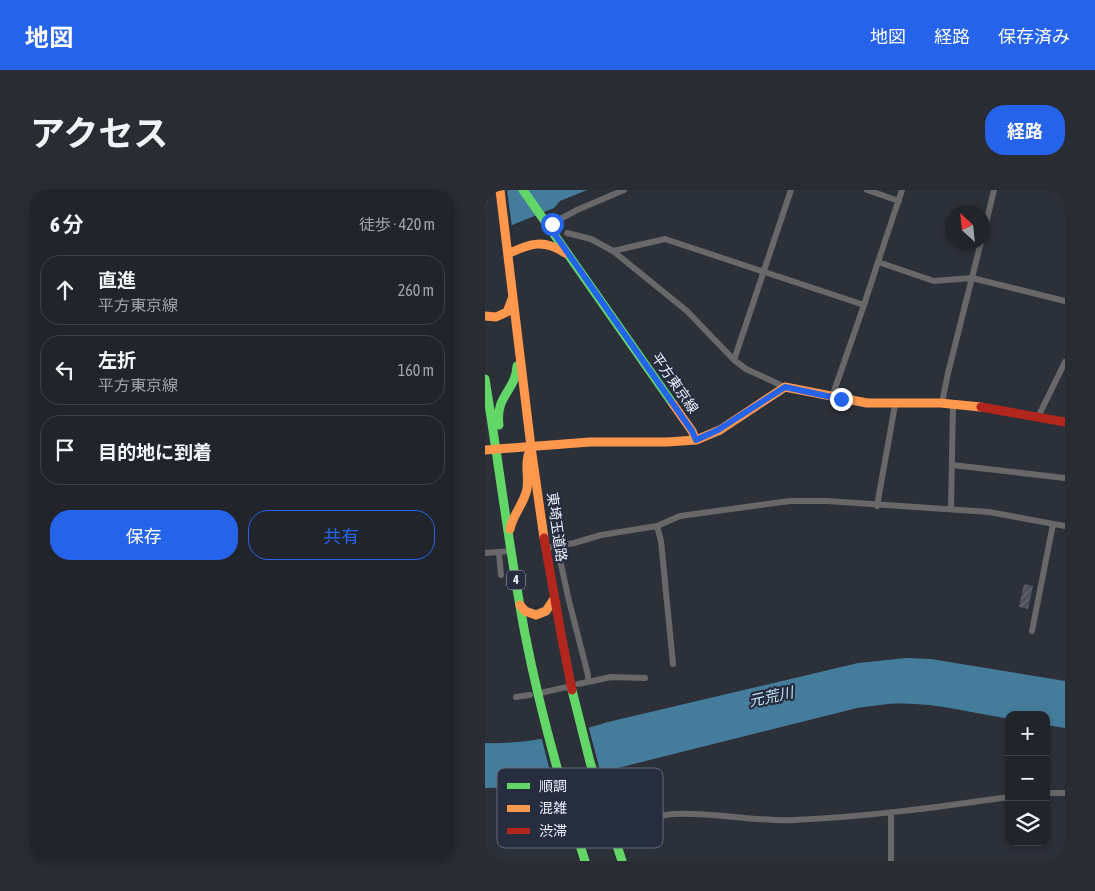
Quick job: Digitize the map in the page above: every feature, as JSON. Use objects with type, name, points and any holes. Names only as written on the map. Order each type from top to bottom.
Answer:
[{"type":"main road","name":"東埼玉道路","points":[[500,190],[532,447],[554,599],[575,701],[593,768]]},
{"type":"main road","name":"平方東京線","points":[[523,190],[692,431],[696,440]]},
{"type":"main road","points":[[508,254],[534,243],[547,243],[555,246],[573,260]]},
{"type":"main road","points":[[485,316],[496,317],[507,312],[513,297]]},
{"type":"main road","name":"4","points":[[497,449],[500,434],[499,408],[516,378],[518,337]]},
{"type":"main road","name":"4","points":[[485,379],[520,605],[541,710],[557,768]]},
{"type":"main road","points":[[485,450],[590,442],[696,440],[704,438],[726,426],[785,387],[853,401],[895,405],[953,404],[1009,410],[1065,422]]},
{"type":"main road","name":"4","points":[[510,540],[513,518],[526,494],[528,485],[526,460],[532,447]]},
{"type":"main road","name":"4","points":[[520,605],[525,611],[536,615],[547,611],[554,599]]},
{"type":"main road","name":"4","points":[[581,848],[585,861]]},
{"type":"main road","name":"東埼玉道路","points":[[618,848],[622,861]]},
{"type":"street","points":[[547,223],[624,190]]},
{"type":"street","points":[[734,360],[791,190]]},
{"type":"street","points":[[867,190],[899,201]]},
{"type":"street","points":[[832,397],[902,190]]},
{"type":"street","points":[[990,207],[994,190]]},
{"type":"street","points":[[567,233],[591,239],[613,250],[687,311],[734,360],[746,369],[785,387]]},
{"type":"street","points":[[613,250],[665,239],[864,305]]},
{"type":"street","points":[[942,403],[979,250]]},
{"type":"street","points":[[879,262],[935,281],[972,278],[1065,302]]},
{"type":"street","points":[[1038,417],[1065,362]]},
{"type":"street","points":[[951,509],[953,404]]},
{"type":"street","points":[[877,506],[895,405]]},
{"type":"street","points":[[952,465],[1065,478]]},
{"type":"street","points":[[546,548],[601,535],[657,526],[680,516],[790,501],[827,501],[877,506],[989,512],[1065,526]]},
{"type":"street","points":[[1032,631],[1053,524]]},
{"type":"street","points":[[657,526],[661,541],[673,664]]},
{"type":"street","points":[[557,546],[588,675],[588,682]]},
{"type":"street","points":[[485,553],[511,551]]},
{"type":"street","points":[[499,553],[501,575]]},
{"type":"street","points":[[578,684],[611,677],[645,678]]},
{"type":"street","points":[[541,693],[567,687]]},
{"type":"street","points":[[516,697],[530,695]]},
{"type":"street","points":[[1050,793],[1065,793]]},
{"type":"street","points":[[663,816],[673,814],[713,815],[793,821],[891,812],[1005,798]]},
{"type":"street","points":[[891,812],[891,861]]},
{"type":"water","points":[[509,190],[587,190],[560,201],[554,208],[485,236],[485,200]]},
{"type":"water","name":"元荒川","points":[[906,658],[931,659],[1065,681],[1065,728],[1050,726],[1050,711],[1005,711],[1005,718],[918,704],[884,704],[857,708],[618,768],[497,768],[497,788],[485,788],[485,743],[547,738],[858,663]]},
{"type":"pier","points":[[507,190],[512,228],[485,239],[485,198]]},
{"type":"pier","points":[[588,725],[599,768],[549,768],[541,736],[567,732]]},
{"type":"building","points":[[1024,584],[1033,586],[1028,609],[1019,607]]},
{"type":"traffic: fast","points":[[523,190],[673,404]]},
{"type":"traffic: fast","points":[[499,425],[500,407],[513,382],[517,366]]},
{"type":"traffic: fast","points":[[485,379],[525,634],[537,691],[558,768]]},
{"type":"traffic: fast","points":[[572,690],[592,768]]},
{"type":"traffic: fast","points":[[581,848],[585,861]]},
{"type":"traffic: fast","points":[[618,848],[622,861]]},
{"type":"traffic: slow","points":[[500,190],[544,538]]},
{"type":"traffic: slow","points":[[508,254],[523,247],[537,244],[544,244],[565,253]]},
{"type":"traffic: slow","points":[[485,316],[496,317],[507,312],[512,299]]},
{"type":"traffic: slow","points":[[673,404],[696,440],[720,430],[785,387],[867,403],[940,403],[981,407]]},
{"type":"traffic: slow","points":[[485,450],[590,442],[696,440]]},
{"type":"traffic: slow","points":[[510,529],[527,489],[527,460],[530,450]]},
{"type":"traffic: slow","points":[[520,605],[525,611],[536,615],[546,611],[554,599]]},
{"type":"traffic: jam","points":[[981,407],[1065,422]]},
{"type":"traffic: jam","points":[[544,538],[572,690]]},
{"type":"route","points":[[552,224],[549,226],[692,431],[696,440],[718,430],[785,387],[841,399]]}]
